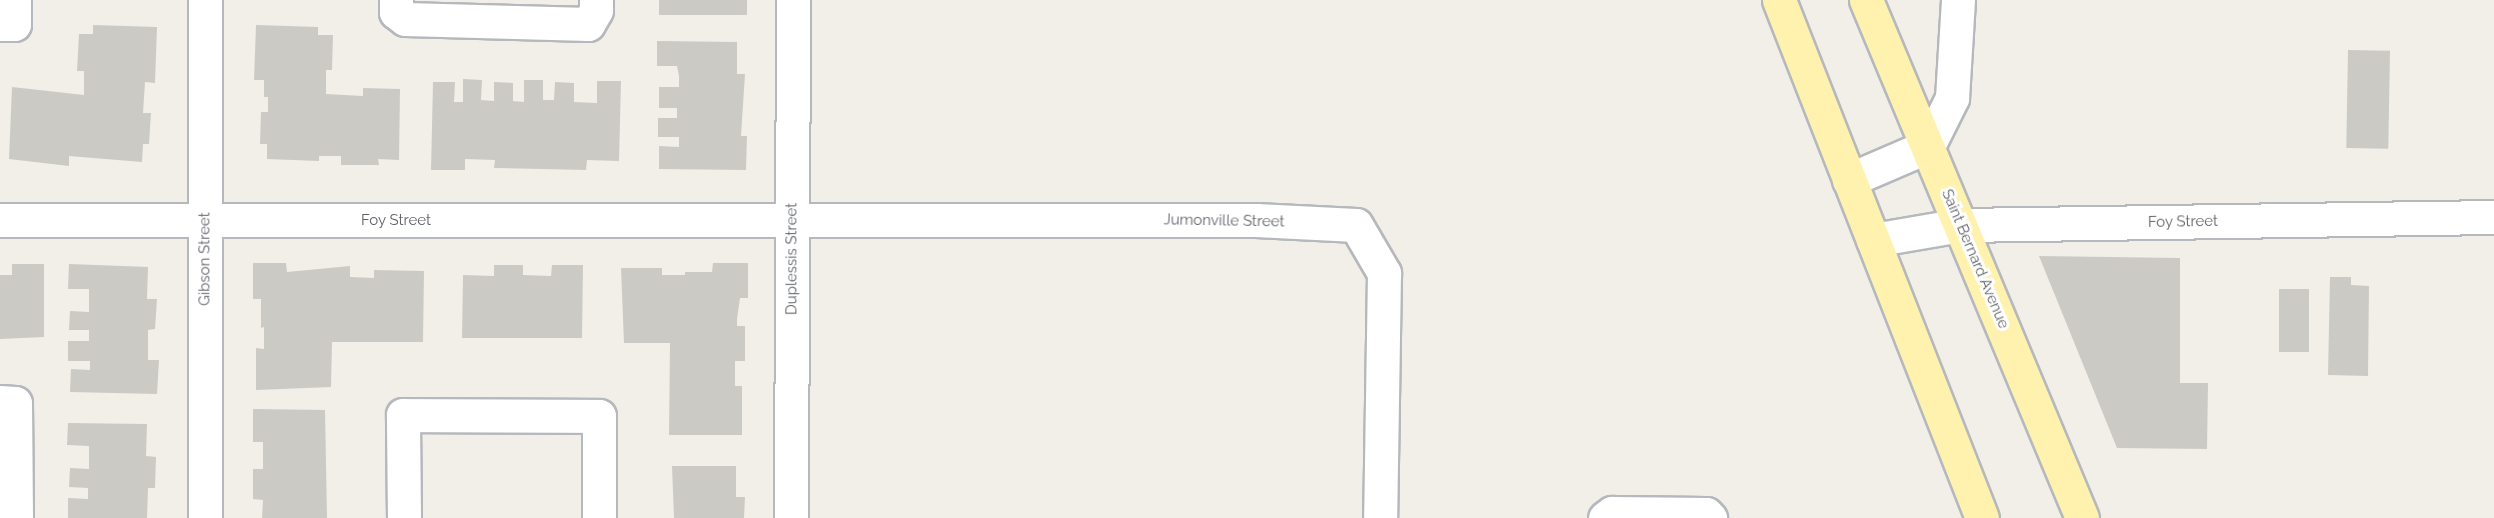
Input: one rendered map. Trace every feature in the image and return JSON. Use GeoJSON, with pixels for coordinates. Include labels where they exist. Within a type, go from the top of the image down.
{"type":"FeatureCollection","features":[{"type":"Feature","properties":{"kind":"main road"},"geometry":{"type":"LineString","coordinates":[[1779,0],[1982,518]]}},
{"type":"Feature","properties":{"kind":"main road","name":"Saint Bernard Avenue"},"geometry":{"type":"LineString","coordinates":[[1866,0],[2082,518]]}},
{"type":"Feature","properties":{"kind":"street"},"geometry":{"type":"LineString","coordinates":[[0,24],[14,24],[14,0]]}},
{"type":"Feature","properties":{"kind":"street","name":"Gibson Street"},"geometry":{"type":"LineString","coordinates":[[205,0],[205,518]]}},
{"type":"Feature","properties":{"kind":"street"},"geometry":{"type":"LineString","coordinates":[[396,0],[396,12],[405,19],[588,24],[596,10],[596,0]]}},
{"type":"Feature","properties":{"kind":"street","name":"Duplessis Street"},"geometry":{"type":"LineString","coordinates":[[791,518],[793,0]]}},
{"type":"Feature","properties":{"kind":"street"},"geometry":{"type":"LineString","coordinates":[[1849,180],[1928,146],[1952,98],[1958,0]]}},
{"type":"Feature","properties":{"kind":"street","name":"Foy Street"},"geometry":{"type":"LineString","coordinates":[[1873,240],[1961,225],[2494,217]]}},
{"type":"Feature","properties":{"kind":"street","name":"Foy Street"},"geometry":{"type":"LineString","coordinates":[[0,220],[792,223]]}},
{"type":"Feature","properties":{"kind":"street","name":"Jumonville Street"},"geometry":{"type":"LineString","coordinates":[[792,223],[1256,220],[1356,225],[1384,273],[1380,518]]}},
{"type":"Feature","properties":{"kind":"street"},"geometry":{"type":"LineString","coordinates":[[0,402],[15,403],[16,518]]}},
{"type":"Feature","properties":{"kind":"street"},"geometry":{"type":"LineString","coordinates":[[404,518],[403,415],[599,416],[599,518]]}},
{"type":"Feature","properties":{"kind":"street"},"geometry":{"type":"LineString","coordinates":[[1605,518],[1612,513],[1706,514],[1710,518]]}},
{"type":"Feature","properties":{"kind":"building"},"geometry":{"type":"Polygon","coordinates":[[[659,0],[747,0],[747,15],[659,15],[659,0]]]}},
{"type":"Feature","properties":{"kind":"building"},"geometry":{"type":"Polygon","coordinates":[[[93,25],[157,27],[155,83],[145,82],[143,113],[151,113],[149,144],[143,144],[142,162],[69,156],[69,166],[9,159],[12,87],[84,95],[84,71],[77,71],[79,34],[93,34],[93,25]]]}},
{"type":"Feature","properties":{"kind":"building"},"geometry":{"type":"Polygon","coordinates":[[[256,25],[318,27],[318,35],[333,35],[332,70],[326,70],[326,94],[363,96],[363,88],[400,89],[399,160],[378,159],[379,165],[341,165],[341,156],[319,156],[319,161],[267,159],[267,144],[260,144],[261,112],[268,112],[268,97],[264,97],[264,80],[254,80],[256,25]]]}},
{"type":"Feature","properties":{"kind":"building"},"geometry":{"type":"Polygon","coordinates":[[[657,41],[737,42],[737,74],[745,74],[741,136],[747,136],[746,170],[659,169],[659,146],[679,147],[679,137],[658,137],[658,118],[677,118],[677,108],[659,108],[659,87],[679,87],[679,76],[677,66],[657,66],[657,41]]]}},
{"type":"Feature","properties":{"kind":"building"},"geometry":{"type":"Polygon","coordinates":[[[2348,50],[2390,51],[2388,149],[2346,148],[2348,50]]]}},
{"type":"Feature","properties":{"kind":"building"},"geometry":{"type":"Polygon","coordinates":[[[463,79],[482,80],[481,100],[494,101],[494,82],[513,83],[513,101],[524,102],[524,80],[543,80],[543,100],[554,100],[555,82],[574,83],[574,102],[597,103],[597,81],[621,81],[619,161],[587,160],[586,170],[494,168],[495,160],[465,159],[465,170],[431,170],[433,82],[455,82],[454,102],[463,102],[463,79]]]}},
{"type":"Feature","properties":{"kind":"building"},"geometry":{"type":"Polygon","coordinates":[[[2039,256],[2180,258],[2180,383],[2208,383],[2207,449],[2117,448],[2039,256]]]}},
{"type":"Feature","properties":{"kind":"building"},"geometry":{"type":"Polygon","coordinates":[[[253,263],[286,263],[287,272],[350,266],[350,277],[374,278],[374,270],[424,271],[423,342],[332,342],[331,387],[256,390],[256,348],[264,349],[264,327],[261,328],[261,299],[253,299],[253,263]]]}},
{"type":"Feature","properties":{"kind":"building"},"geometry":{"type":"Polygon","coordinates":[[[713,263],[748,263],[748,298],[740,298],[737,319],[737,326],[745,326],[745,361],[735,361],[735,386],[742,386],[742,435],[669,435],[670,343],[624,343],[621,268],[662,268],[662,275],[685,275],[685,272],[712,272],[713,263]]]}},
{"type":"Feature","properties":{"kind":"building"},"geometry":{"type":"Polygon","coordinates":[[[12,264],[44,264],[44,337],[0,339],[0,275],[12,275],[12,264]]]}},
{"type":"Feature","properties":{"kind":"building"},"geometry":{"type":"Polygon","coordinates":[[[69,264],[148,267],[147,299],[157,299],[155,329],[148,330],[148,360],[159,360],[157,394],[70,392],[71,369],[90,370],[90,361],[68,361],[68,341],[89,341],[89,330],[69,330],[70,311],[89,312],[89,289],[68,289],[69,264]]]}},
{"type":"Feature","properties":{"kind":"building"},"geometry":{"type":"Polygon","coordinates":[[[494,265],[523,265],[523,275],[551,276],[552,265],[583,265],[582,338],[462,338],[463,275],[494,276],[494,265]]]}},
{"type":"Feature","properties":{"kind":"building"},"geometry":{"type":"Polygon","coordinates":[[[2330,277],[2351,277],[2351,285],[2369,286],[2368,376],[2328,375],[2330,277]]]}},
{"type":"Feature","properties":{"kind":"building"},"geometry":{"type":"Polygon","coordinates":[[[2279,289],[2309,289],[2309,352],[2279,352],[2279,289]]]}},
{"type":"Feature","properties":{"kind":"building"},"geometry":{"type":"Polygon","coordinates":[[[253,409],[325,410],[327,518],[262,518],[263,500],[253,499],[253,469],[263,469],[263,442],[253,442],[253,409]]]}},
{"type":"Feature","properties":{"kind":"building"},"geometry":{"type":"Polygon","coordinates":[[[68,423],[147,424],[146,456],[156,457],[155,488],[148,488],[147,518],[68,518],[68,498],[88,499],[88,488],[69,487],[70,468],[89,469],[89,446],[67,445],[68,423]]]}},
{"type":"Feature","properties":{"kind":"building"},"geometry":{"type":"Polygon","coordinates":[[[672,466],[736,466],[736,497],[745,497],[744,518],[674,518],[672,466]]]}}]}
